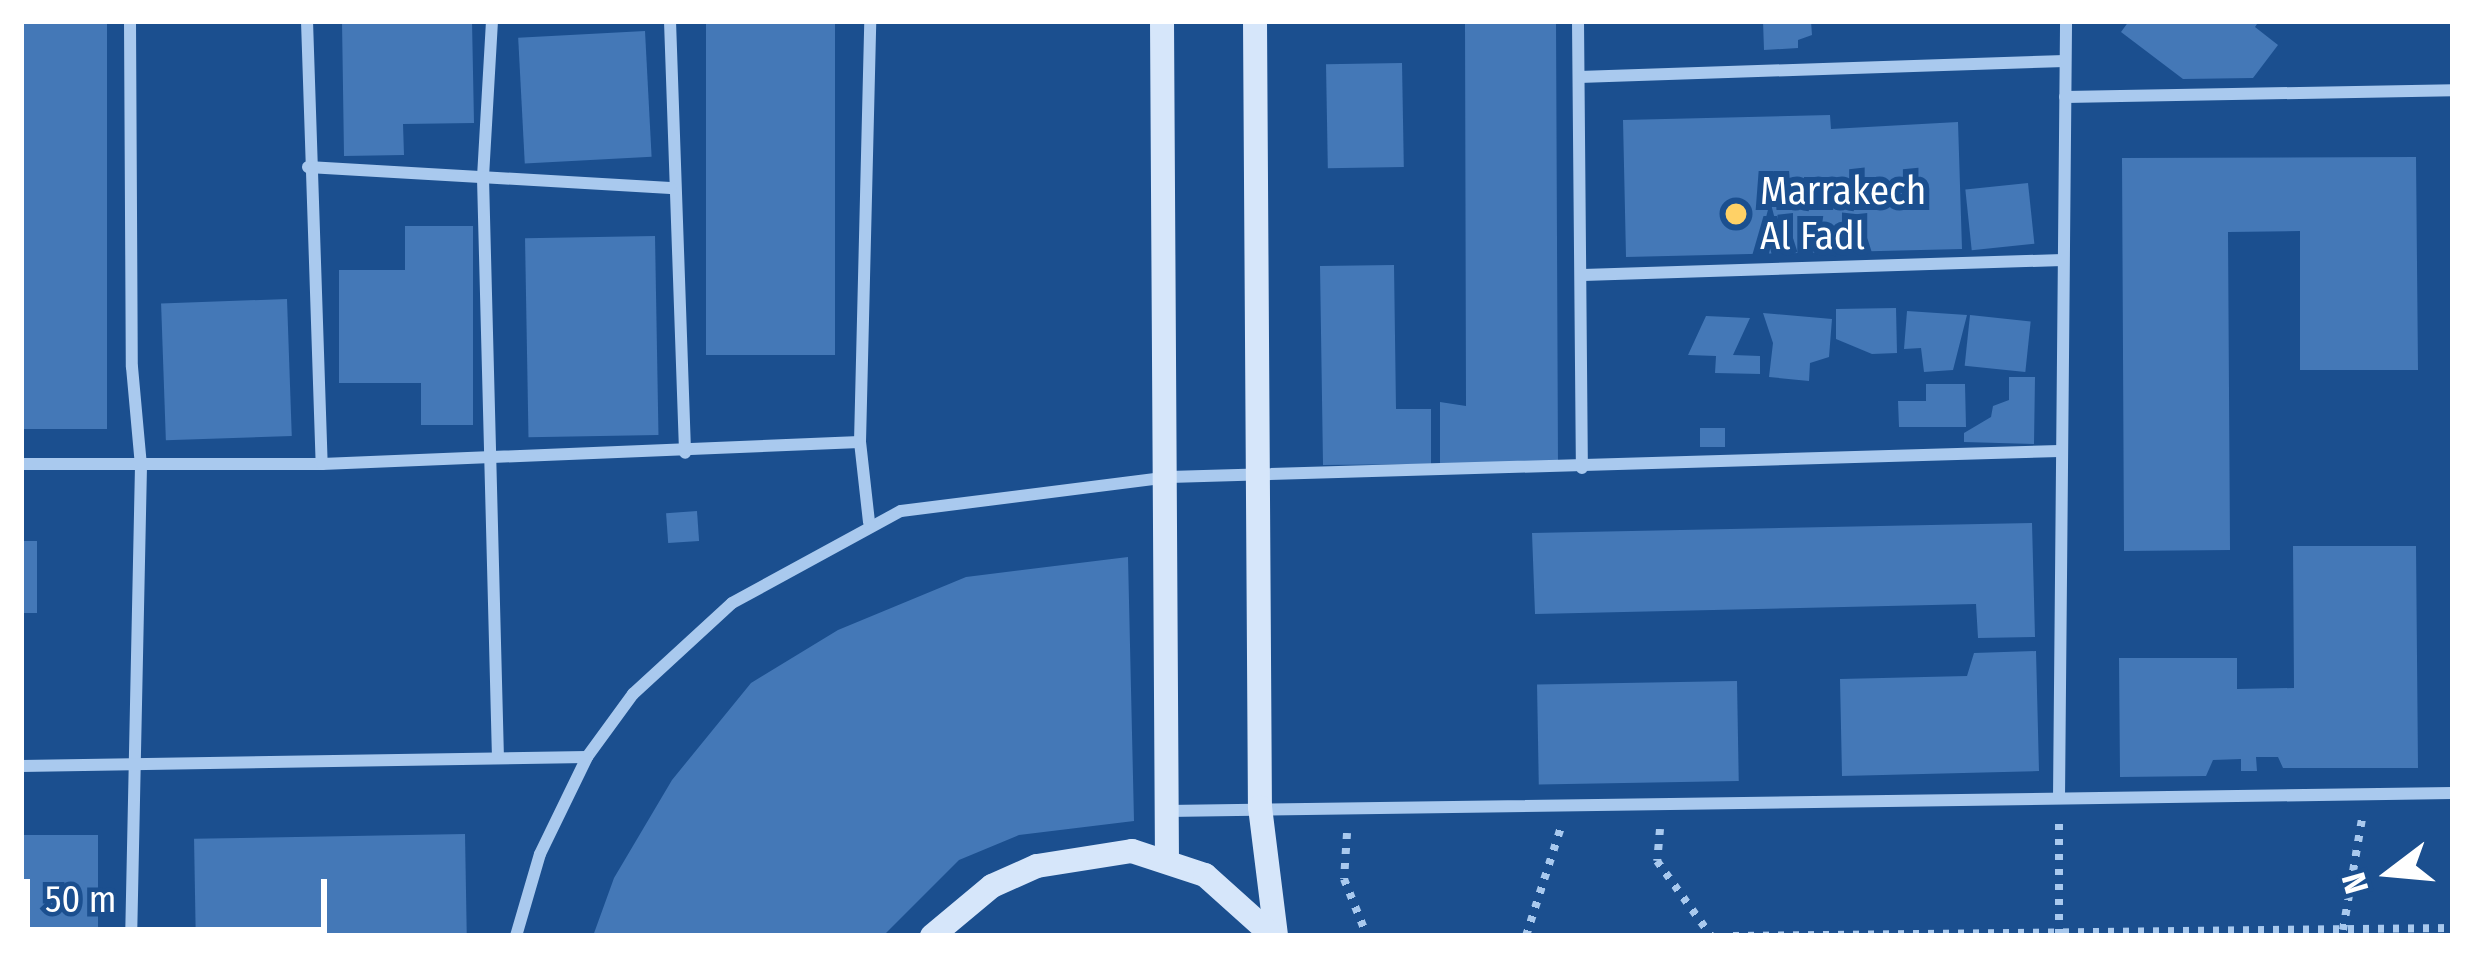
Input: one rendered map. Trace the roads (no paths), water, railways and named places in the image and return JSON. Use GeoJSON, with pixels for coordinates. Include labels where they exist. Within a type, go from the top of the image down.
{"type":"FeatureCollection","features":[{"type":"Feature","properties":{"kind":"street"},"geometry":{"type":"LineString","coordinates":[[130,21],[132,367],[141,466],[131,936]]}},
{"type":"Feature","properties":{"kind":"street"},"geometry":{"type":"LineString","coordinates":[[308,21],[308,167],[322,464]]}},
{"type":"Feature","properties":{"kind":"street"},"geometry":{"type":"LineString","coordinates":[[491,21],[483,178],[495,458],[498,758]]}},
{"type":"Feature","properties":{"kind":"street"},"geometry":{"type":"LineString","coordinates":[[670,21],[670,188],[685,453]]}},
{"type":"Feature","properties":{"kind":"street"},"geometry":{"type":"LineString","coordinates":[[869,522],[860,442],[870,21]]}},
{"type":"Feature","properties":{"kind":"street"},"geometry":{"type":"LineString","coordinates":[[1162,21],[1169,477],[1167,858]]}},
{"type":"Feature","properties":{"kind":"street"},"geometry":{"type":"LineString","coordinates":[[1255,21],[1260,807],[1274,936]]}},
{"type":"Feature","properties":{"kind":"street"},"geometry":{"type":"LineString","coordinates":[[1578,21],[1582,468]]}},
{"type":"Feature","properties":{"kind":"street"},"geometry":{"type":"LineString","coordinates":[[2059,798],[2066,21]]}},
{"type":"Feature","properties":{"kind":"street"},"geometry":{"type":"LineString","coordinates":[[1579,76],[2065,62]]}},
{"type":"Feature","properties":{"kind":"street"},"geometry":{"type":"LineString","coordinates":[[2065,97],[2453,89]]}},
{"type":"Feature","properties":{"kind":"street"},"geometry":{"type":"LineString","coordinates":[[308,167],[670,188]]}},
{"type":"Feature","properties":{"kind":"street"},"geometry":{"type":"LineString","coordinates":[[1582,274],[2063,260]]}},
{"type":"Feature","properties":{"kind":"street"},"geometry":{"type":"LineString","coordinates":[[21,464],[322,464],[685,453],[860,442]]}},
{"type":"Feature","properties":{"kind":"street"},"geometry":{"type":"LineString","coordinates":[[516,936],[541,854],[586,757],[696,629],[869,522],[932,504],[1169,477],[2060,451]]}},
{"type":"Feature","properties":{"kind":"street"},"geometry":{"type":"LineString","coordinates":[[21,766],[586,757]]}},
{"type":"Feature","properties":{"kind":"street"},"geometry":{"type":"LineString","coordinates":[[1167,811],[2453,794]]}},
{"type":"Feature","properties":{"kind":"street"},"geometry":{"type":"LineString","coordinates":[[932,936],[992,886],[1037,866],[1132,851],[1167,858],[1224,888],[1274,936]]}},
{"type":"Feature","properties":{"kind":"place","name":"Marrakech Al Fadl"},"geometry":{"type":"Point","coordinates":[1736,214]}}]}
